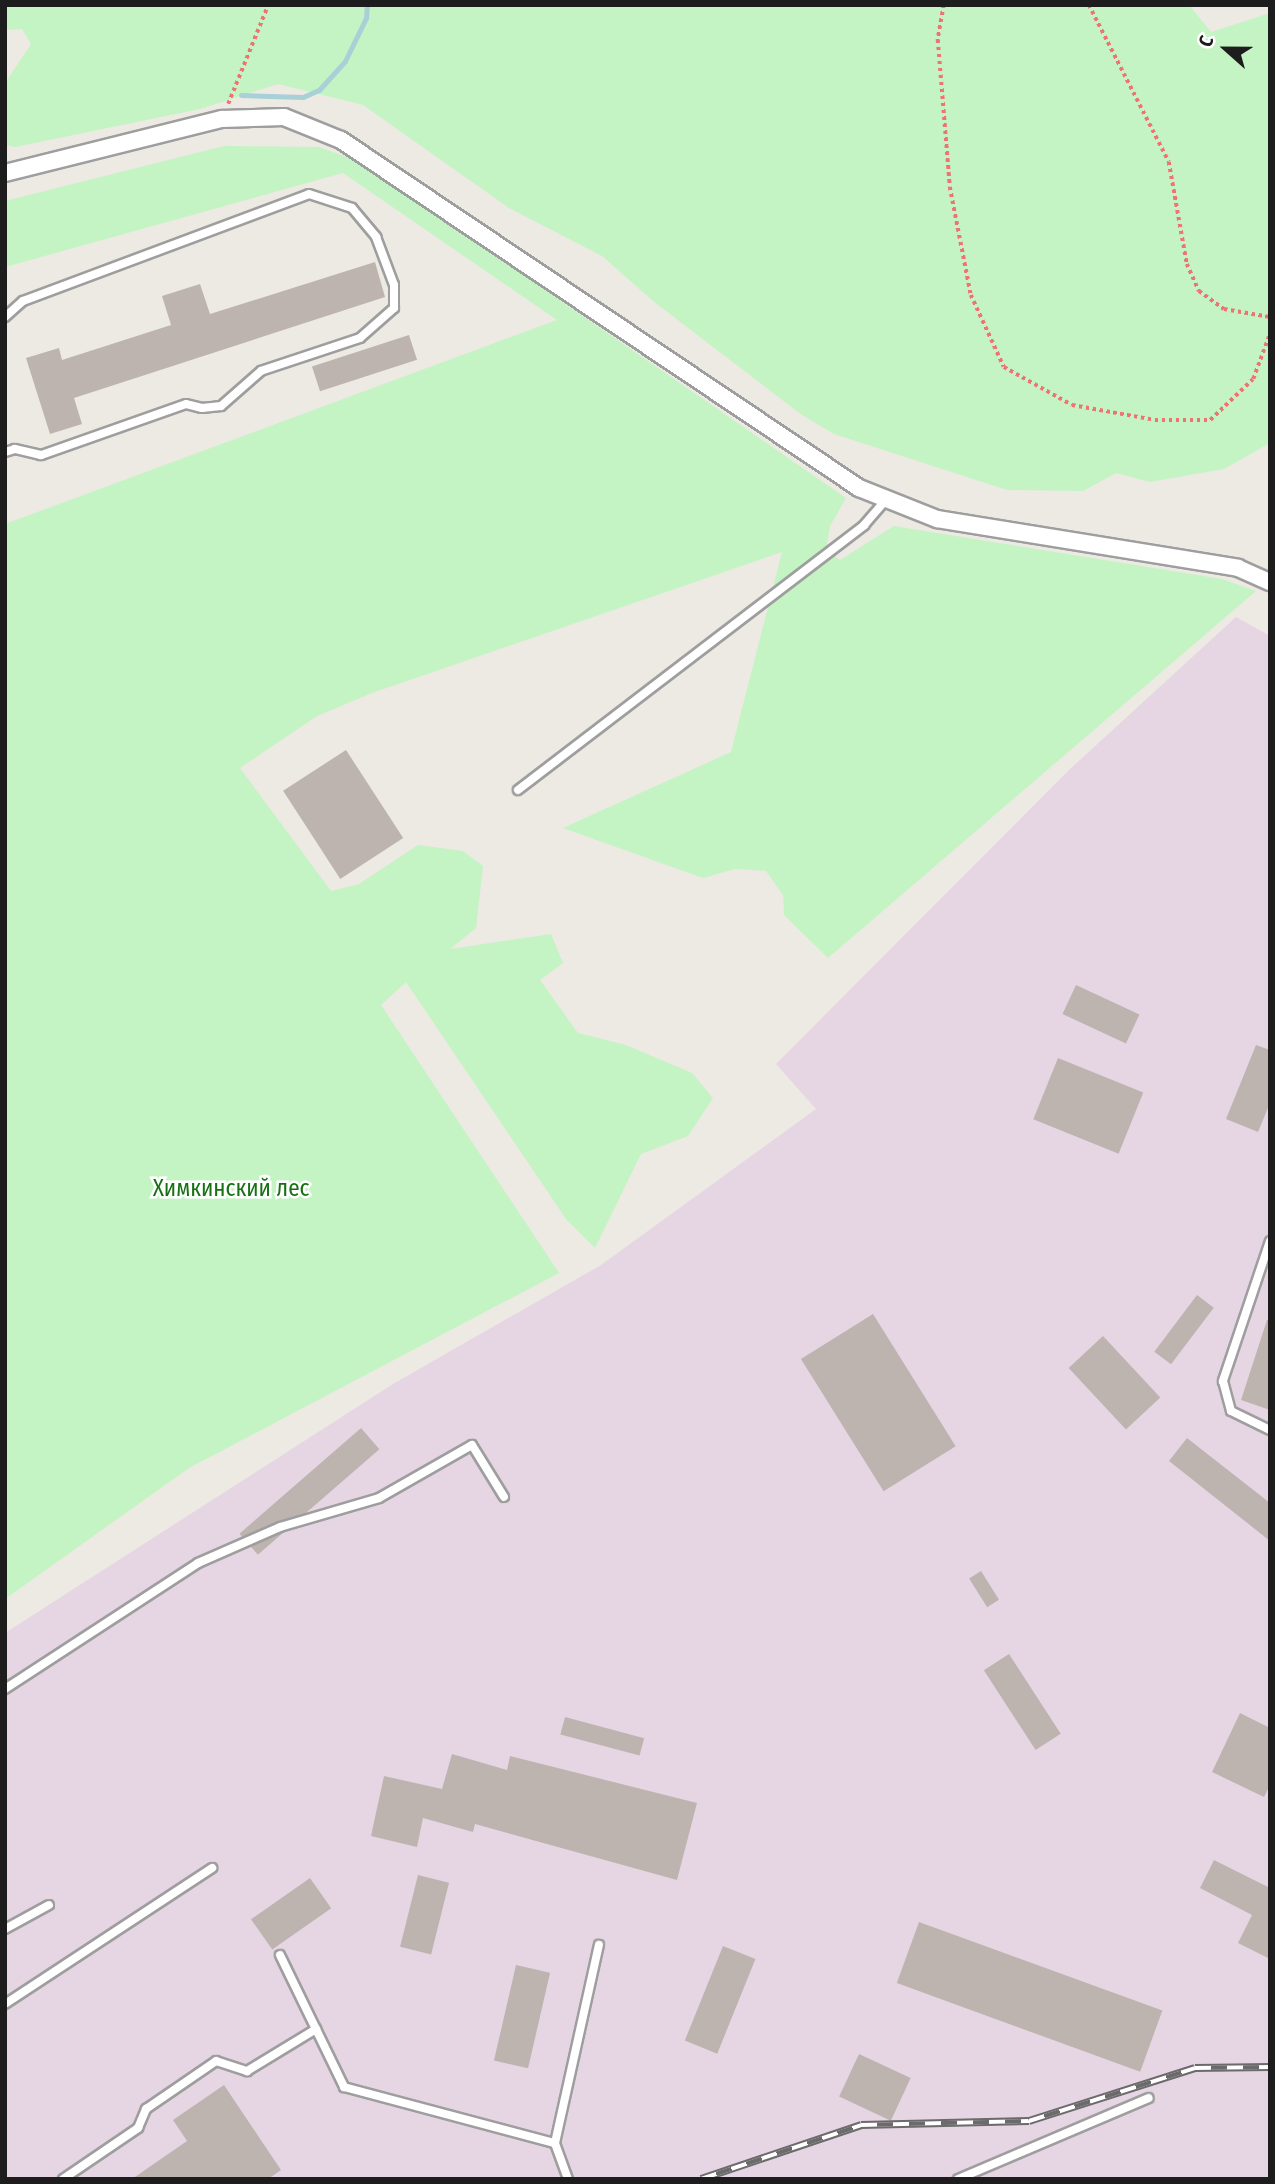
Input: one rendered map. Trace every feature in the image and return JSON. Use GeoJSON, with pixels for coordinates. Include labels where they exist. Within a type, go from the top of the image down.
{"type":"FeatureCollection","features":[{"type":"Feature","properties":{"kind":"street"},"geometry":{"type":"LineString","coordinates":[[5,173],[222,119],[284,117],[341,140],[788,445],[859,488],[937,519],[1238,568],[1270,582]]}},
{"type":"Feature","properties":{"kind":"lane"},"geometry":{"type":"LineString","coordinates":[[5,317],[23,301],[309,194],[352,208],[376,237],[394,285],[394,308],[360,338],[261,372],[220,406],[202,408],[186,404],[41,455],[15,449],[5,452]]}},
{"type":"Feature","properties":{"kind":"lane"},"geometry":{"type":"LineString","coordinates":[[518,790],[864,525],[887,499]]}},
{"type":"Feature","properties":{"kind":"lane"},"geometry":{"type":"LineString","coordinates":[[1270,1241],[1223,1381],[1231,1411],[1270,1430]]}},
{"type":"Feature","properties":{"kind":"lane"},"geometry":{"type":"LineString","coordinates":[[5,1689],[198,1563],[280,1527],[379,1497],[472,1445],[504,1497]]}},
{"type":"Feature","properties":{"kind":"lane"},"geometry":{"type":"LineString","coordinates":[[5,2004],[212,1868]]}},
{"type":"Feature","properties":{"kind":"lane"},"geometry":{"type":"LineString","coordinates":[[5,1929],[49,1905]]}},
{"type":"Feature","properties":{"kind":"lane"},"geometry":{"type":"LineString","coordinates":[[568,2179],[555,2143],[599,1945]]}},
{"type":"Feature","properties":{"kind":"lane"},"geometry":{"type":"LineString","coordinates":[[280,1955],[344,2087],[555,2143]]}},
{"type":"Feature","properties":{"kind":"lane"},"geometry":{"type":"LineString","coordinates":[[64,2179],[138,2127],[146,2109],[216,2061],[247,2071],[316,2029]]}},
{"type":"Feature","properties":{"kind":"lane"},"geometry":{"type":"LineString","coordinates":[[958,2179],[1149,2098]]}},
{"type":"Feature","properties":{"kind":"path"},"geometry":{"type":"LineString","coordinates":[[222,119],[268,5]]}},
{"type":"Feature","properties":{"kind":"path"},"geometry":{"type":"LineString","coordinates":[[944,5],[938,40],[950,187],[971,295],[1004,367],[1072,405],[1155,420],[1210,420],[1253,379],[1270,333]]}},
{"type":"Feature","properties":{"kind":"path"},"geometry":{"type":"LineString","coordinates":[[1089,5],[1169,162],[1187,264],[1199,291],[1224,309],[1270,317]]}},
{"type":"Feature","properties":{"kind":"shaded area"},"geometry":{"type":"Polygon","coordinates":[[[1236,617],[1270,636],[1270,2179],[5,2179],[5,1633],[393,1384],[601,1265],[816,1109],[776,1064],[1069,770],[1236,617]]]}},
{"type":"Feature","properties":{"kind":"green space"},"geometry":{"type":"Polygon","coordinates":[[[5,5],[1189,5],[1211,32],[1270,13],[1270,443],[1224,469],[1150,482],[1116,473],[1083,491],[1007,490],[834,434],[802,415],[653,301],[602,256],[509,208],[363,105],[278,84],[200,109],[15,147],[5,145],[5,83],[31,44],[22,29],[5,30],[5,5]]]}},
{"type":"Feature","properties":{"kind":"green space","name":"Химкинский лес"},"geometry":{"type":"Polygon","coordinates":[[[224,146],[319,147],[358,161],[846,498],[830,526],[826,549],[840,560],[894,526],[1222,579],[1256,591],[828,958],[784,915],[783,895],[766,871],[735,869],[703,878],[563,828],[731,752],[782,552],[372,693],[317,716],[240,768],[331,891],[359,884],[418,845],[463,851],[483,866],[476,928],[450,949],[551,934],[563,963],[540,980],[578,1033],[626,1045],[692,1073],[713,1098],[688,1136],[641,1154],[595,1248],[566,1219],[406,982],[381,1005],[559,1273],[189,1468],[5,1599],[5,524],[557,320],[343,173],[5,267],[5,201],[224,146]]]}},
{"type":"Feature","properties":{"kind":"building"},"geometry":{"type":"Polygon","coordinates":[[[375,262],[385,297],[74,398],[82,424],[50,434],[26,358],[59,348],[62,360],[171,325],[162,296],[200,284],[210,314],[375,262]]]}},
{"type":"Feature","properties":{"kind":"building"},"geometry":{"type":"Polygon","coordinates":[[[409,335],[417,360],[320,391],[312,367],[409,335]]]}},
{"type":"Feature","properties":{"kind":"building"},"geometry":{"type":"Polygon","coordinates":[[[346,750],[403,838],[340,879],[283,791],[346,750]]]}},
{"type":"Feature","properties":{"kind":"building"},"geometry":{"type":"Polygon","coordinates":[[[1076,985],[1139,1015],[1126,1044],[1062,1014],[1076,985]]]}},
{"type":"Feature","properties":{"kind":"building"},"geometry":{"type":"Polygon","coordinates":[[[1256,1045],[1270,1050],[1270,1103],[1258,1132],[1226,1119],[1256,1045]]]}},
{"type":"Feature","properties":{"kind":"building"},"geometry":{"type":"Polygon","coordinates":[[[1058,1058],[1143,1092],[1119,1154],[1033,1119],[1058,1058]]]}},
{"type":"Feature","properties":{"kind":"building"},"geometry":{"type":"Polygon","coordinates":[[[1197,1295],[1214,1308],[1171,1364],[1154,1352],[1197,1295]]]}},
{"type":"Feature","properties":{"kind":"building"},"geometry":{"type":"Polygon","coordinates":[[[873,1314],[956,1446],[884,1491],[801,1359],[873,1314]]]}},
{"type":"Feature","properties":{"kind":"building"},"geometry":{"type":"Polygon","coordinates":[[[1267,1320],[1270,1320],[1270,1410],[1241,1400],[1267,1320]]]}},
{"type":"Feature","properties":{"kind":"building"},"geometry":{"type":"Polygon","coordinates":[[[1103,1336],[1160,1397],[1126,1429],[1069,1368],[1103,1336]]]}},
{"type":"Feature","properties":{"kind":"building"},"geometry":{"type":"Polygon","coordinates":[[[361,1428],[379,1449],[258,1555],[239,1534],[361,1428]]]}},
{"type":"Feature","properties":{"kind":"building"},"geometry":{"type":"Polygon","coordinates":[[[1187,1438],[1270,1503],[1270,1541],[1169,1461],[1187,1438]]]}},
{"type":"Feature","properties":{"kind":"building"},"geometry":{"type":"Polygon","coordinates":[[[981,1571],[999,1600],[987,1607],[969,1578],[981,1571]]]}},
{"type":"Feature","properties":{"kind":"building"},"geometry":{"type":"Polygon","coordinates":[[[1009,1654],[1061,1734],[1036,1750],[984,1670],[1009,1654]]]}},
{"type":"Feature","properties":{"kind":"building"},"geometry":{"type":"Polygon","coordinates":[[[1240,1713],[1270,1728],[1270,1785],[1264,1797],[1212,1772],[1240,1713]]]}},
{"type":"Feature","properties":{"kind":"building"},"geometry":{"type":"Polygon","coordinates":[[[565,1717],[644,1738],[640,1756],[560,1734],[565,1717]]]}},
{"type":"Feature","properties":{"kind":"building"},"geometry":{"type":"Polygon","coordinates":[[[452,1754],[507,1770],[510,1756],[697,1803],[677,1880],[475,1824],[473,1832],[423,1818],[417,1847],[371,1836],[384,1776],[442,1789],[452,1754]]]}},
{"type":"Feature","properties":{"kind":"building"},"geometry":{"type":"Polygon","coordinates":[[[1214,1860],[1270,1888],[1270,1959],[1238,1943],[1252,1915],[1200,1888],[1214,1860]]]}},
{"type":"Feature","properties":{"kind":"building"},"geometry":{"type":"Polygon","coordinates":[[[418,1875],[449,1883],[431,1955],[400,1947],[418,1875]]]}},
{"type":"Feature","properties":{"kind":"building"},"geometry":{"type":"Polygon","coordinates":[[[310,1878],[331,1908],[272,1950],[251,1919],[310,1878]]]}},
{"type":"Feature","properties":{"kind":"building"},"geometry":{"type":"Polygon","coordinates":[[[919,1922],[1162,2011],[1140,2072],[897,1983],[919,1922]]]}},
{"type":"Feature","properties":{"kind":"building"},"geometry":{"type":"Polygon","coordinates":[[[723,1946],[755,1959],[717,2054],[685,2041],[723,1946]]]}},
{"type":"Feature","properties":{"kind":"building"},"geometry":{"type":"Polygon","coordinates":[[[516,1965],[550,1973],[528,2068],[494,2060],[516,1965]]]}},
{"type":"Feature","properties":{"kind":"building"},"geometry":{"type":"Polygon","coordinates":[[[859,2054],[911,2078],[891,2121],[839,2097],[859,2054]]]}},
{"type":"Feature","properties":{"kind":"building"},"geometry":{"type":"Polygon","coordinates":[[[224,2085],[281,2170],[268,2179],[132,2179],[187,2141],[173,2120],[224,2085]]]}},
{"type":"Feature","properties":{"kind":"waterway"},"geometry":{"type":"LineString","coordinates":[[241,95],[303,97],[319,90],[345,61],[366,18],[367,5]]}},
{"type":"Feature","properties":{"kind":"railway"},"geometry":{"type":"LineString","coordinates":[[701,2179],[861,2125],[1029,2121],[1195,2068],[1270,2067]]}}]}
